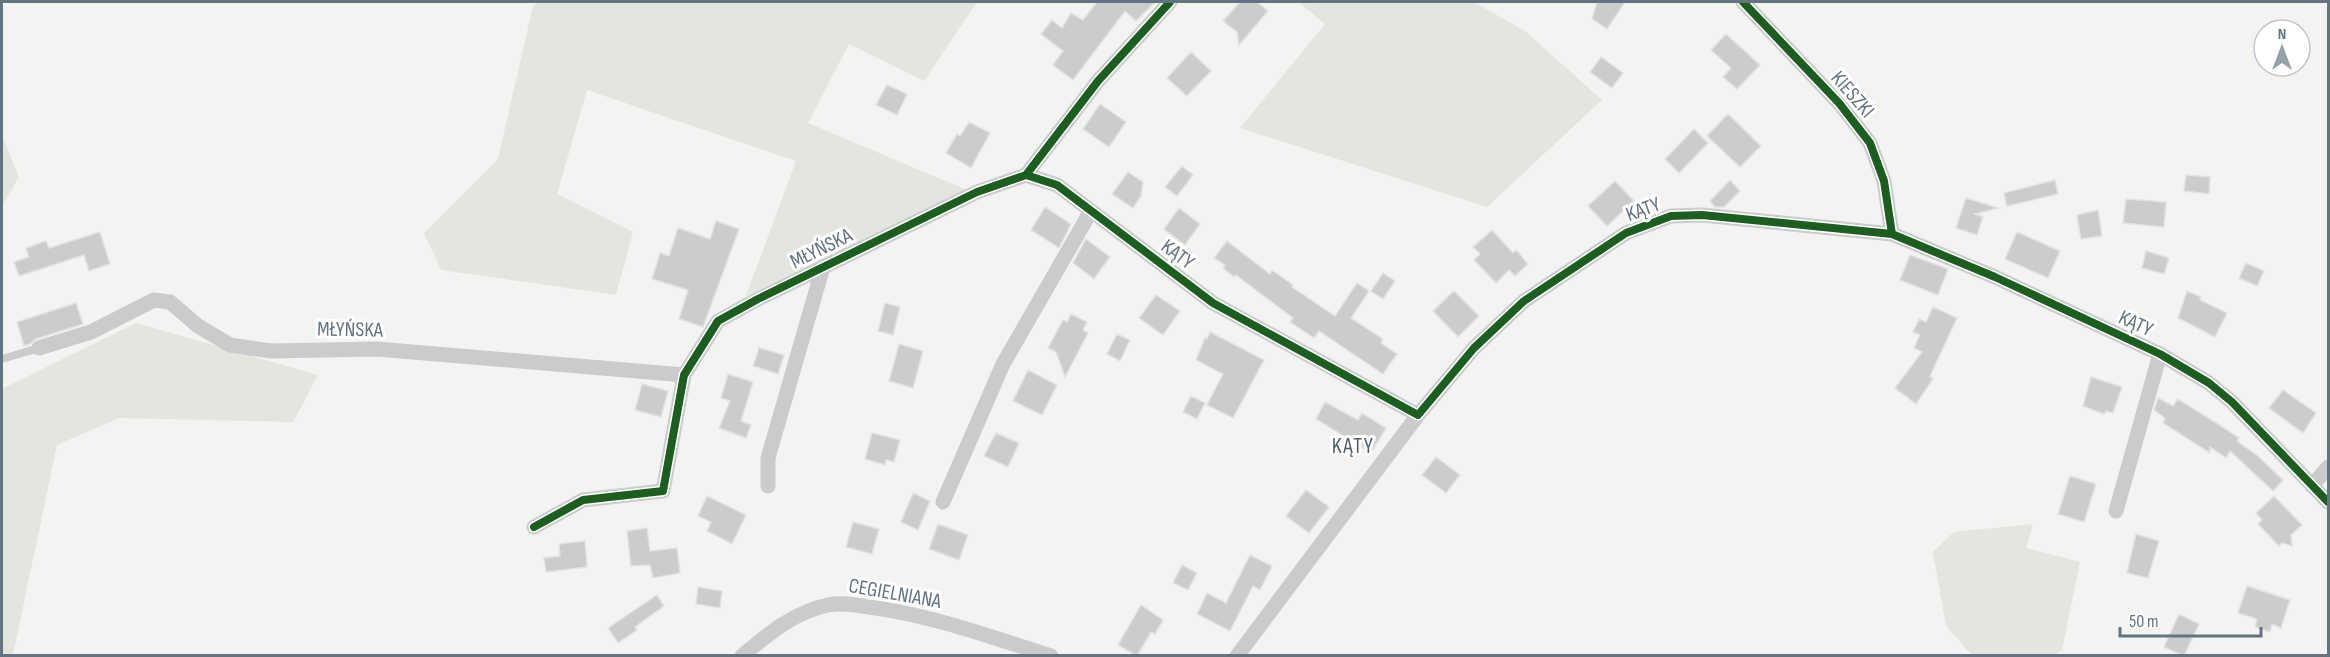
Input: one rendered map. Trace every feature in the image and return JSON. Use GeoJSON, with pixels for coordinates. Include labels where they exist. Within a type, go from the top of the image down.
{"type":"FeatureCollection","features":[{"type":"Feature","properties":{"kind":"street"},"geometry":{"type":"LineString","coordinates":[[1026,175],[1098,81],[1170,2]]}},
{"type":"Feature","properties":{"kind":"street","name":"KIESZKI"},"geometry":{"type":"LineString","coordinates":[[1743,2],[1839,103],[1870,143],[1884,181],[1892,234]]}},
{"type":"Feature","properties":{"kind":"street","name":"KĄTY"},"geometry":{"type":"LineString","coordinates":[[1026,175],[1057,185],[1213,303],[1418,415],[1474,348],[1524,300],[1626,233],[1671,216],[1701,215],[1892,234],[1995,277],[2160,354],[2209,383],[2232,402],[2328,502]]}},
{"type":"Feature","properties":{"kind":"street","name":"MŁYŃSKA"},"geometry":{"type":"LineString","coordinates":[[534,527],[583,500],[663,492],[684,375],[718,321],[977,192],[1026,175]]}},
{"type":"Feature","properties":{"kind":"street"},"geometry":{"type":"LineString","coordinates":[[944,502],[1003,364],[1091,211]]}},
{"type":"Feature","properties":{"kind":"street"},"geometry":{"type":"LineString","coordinates":[[768,486],[768,458],[823,267]]}},
{"type":"Feature","properties":{"kind":"street","name":"MŁYŃSKA"},"geometry":{"type":"LineString","coordinates":[[39,348],[92,332],[154,300],[170,302],[198,326],[230,345],[240,347],[271,351],[377,350],[684,375]]}},
{"type":"Feature","properties":{"kind":"street"},"geometry":{"type":"LineString","coordinates":[[2116,511],[2160,354]]}},
{"type":"Feature","properties":{"kind":"street"},"geometry":{"type":"LineString","coordinates":[[1237,656],[1418,415]]}},
{"type":"Feature","properties":{"kind":"street"},"geometry":{"type":"LineString","coordinates":[[2312,486],[2328,467]]}},
{"type":"Feature","properties":{"kind":"street","name":"CEGIELNIANA"},"geometry":{"type":"LineString","coordinates":[[742,656],[780,624],[809,610],[830,604],[889,609],[935,620],[1051,656]]}},
{"type":"Feature","properties":{"kind":"lane"},"geometry":{"type":"LineString","coordinates":[[2,359],[39,348]]}},
{"type":"Feature","properties":{"kind":"shaded area"},"geometry":{"type":"Polygon","coordinates":[[[538,2],[977,2],[924,81],[849,44],[808,123],[967,190],[746,296],[796,161],[587,90],[557,194],[633,232],[616,295],[441,270],[424,233],[498,159],[533,6],[538,2]]]}},
{"type":"Feature","properties":{"kind":"shaded area"},"geometry":{"type":"Polygon","coordinates":[[[1298,2],[1474,2],[1525,31],[1602,100],[1487,207],[1240,128],[1325,24],[1298,2]]]}},
{"type":"Feature","properties":{"kind":"shaded area"},"geometry":{"type":"Polygon","coordinates":[[[2,135],[19,177],[2,206],[2,135]]]}},
{"type":"Feature","properties":{"kind":"shaded area"},"geometry":{"type":"Polygon","coordinates":[[[136,323],[318,375],[293,422],[119,418],[57,445],[13,655],[2,656],[2,389],[136,323]]]}},
{"type":"Feature","properties":{"kind":"shaded area"},"geometry":{"type":"Polygon","coordinates":[[[2033,524],[2026,548],[2080,562],[2062,650],[2054,655],[1972,655],[1946,626],[1933,552],[1954,532],[2033,524]]]}},
{"type":"Feature","properties":{"kind":"building"},"geometry":{"type":"Polygon","coordinates":[[[1097,2],[1155,2],[1136,21],[1125,11],[1073,80],[1053,65],[1063,51],[1041,34],[1052,20],[1062,28],[1071,13],[1083,20],[1097,2]]]}},
{"type":"Feature","properties":{"kind":"building"},"geometry":{"type":"Polygon","coordinates":[[[1240,2],[1257,2],[1268,11],[1239,45],[1237,32],[1223,21],[1240,2]]]}},
{"type":"Feature","properties":{"kind":"building"},"geometry":{"type":"Polygon","coordinates":[[[1597,2],[1625,2],[1607,29],[1592,19],[1597,2]]]}},
{"type":"Feature","properties":{"kind":"building"},"geometry":{"type":"Polygon","coordinates":[[[1726,34],[1760,65],[1737,89],[1723,77],[1731,68],[1711,50],[1726,34]]]}},
{"type":"Feature","properties":{"kind":"building"},"geometry":{"type":"Polygon","coordinates":[[[1191,52],[1211,71],[1187,96],[1167,78],[1191,52]]]}},
{"type":"Feature","properties":{"kind":"building"},"geometry":{"type":"Polygon","coordinates":[[[1601,57],[1623,73],[1612,88],[1590,72],[1601,57]]]}},
{"type":"Feature","properties":{"kind":"building"},"geometry":{"type":"Polygon","coordinates":[[[887,85],[907,94],[897,115],[876,105],[887,85]]]}},
{"type":"Feature","properties":{"kind":"building"},"geometry":{"type":"Polygon","coordinates":[[[1100,104],[1126,122],[1109,147],[1083,129],[1100,104]]]}},
{"type":"Feature","properties":{"kind":"building"},"geometry":{"type":"Polygon","coordinates":[[[1728,114],[1761,146],[1740,167],[1707,136],[1728,114]]]}},
{"type":"Feature","properties":{"kind":"building"},"geometry":{"type":"Polygon","coordinates":[[[969,122],[990,133],[971,168],[946,153],[957,134],[960,136],[969,122]]]}},
{"type":"Feature","properties":{"kind":"building"},"geometry":{"type":"Polygon","coordinates":[[[1694,129],[1708,143],[1679,173],[1665,159],[1694,129]]]}},
{"type":"Feature","properties":{"kind":"building"},"geometry":{"type":"Polygon","coordinates":[[[1182,166],[1193,175],[1177,196],[1165,187],[1182,166]]]}},
{"type":"Feature","properties":{"kind":"building"},"geometry":{"type":"Polygon","coordinates":[[[1128,172],[1143,182],[1141,196],[1133,208],[1112,194],[1128,172]]]}},
{"type":"Feature","properties":{"kind":"building"},"geometry":{"type":"Polygon","coordinates":[[[2186,175],[2210,177],[2209,194],[2184,191],[2186,175]]]}},
{"type":"Feature","properties":{"kind":"building"},"geometry":{"type":"Polygon","coordinates":[[[1730,180],[1740,191],[1724,207],[1715,207],[1710,201],[1730,180]]]}},
{"type":"Feature","properties":{"kind":"building"},"geometry":{"type":"Polygon","coordinates":[[[2055,180],[2058,194],[2007,206],[2004,193],[2055,180]]]}},
{"type":"Feature","properties":{"kind":"building"},"geometry":{"type":"Polygon","coordinates":[[[1615,181],[1634,201],[1607,226],[1588,206],[1615,181]]]}},
{"type":"Feature","properties":{"kind":"building"},"geometry":{"type":"Polygon","coordinates":[[[1966,198],[1998,208],[1975,214],[1983,217],[1977,235],[1956,228],[1966,198]]]}},
{"type":"Feature","properties":{"kind":"building"},"geometry":{"type":"Polygon","coordinates":[[[2126,199],[2166,202],[2164,227],[2123,223],[2126,199]]]}},
{"type":"Feature","properties":{"kind":"building"},"geometry":{"type":"Polygon","coordinates":[[[1045,207],[1071,224],[1059,248],[1031,230],[1045,207]]]}},
{"type":"Feature","properties":{"kind":"building"},"geometry":{"type":"Polygon","coordinates":[[[1179,208],[1200,224],[1185,245],[1164,229],[1179,208]]]}},
{"type":"Feature","properties":{"kind":"building"},"geometry":{"type":"Polygon","coordinates":[[[2098,210],[2102,236],[2081,239],[2077,215],[2098,210]]]}},
{"type":"Feature","properties":{"kind":"building"},"geometry":{"type":"Polygon","coordinates":[[[716,221],[739,229],[703,327],[679,319],[688,290],[652,279],[660,253],[669,256],[678,228],[710,239],[716,221]]]}},
{"type":"Feature","properties":{"kind":"building"},"geometry":{"type":"Polygon","coordinates":[[[1492,230],[1513,253],[1516,250],[1528,264],[1515,276],[1509,270],[1496,283],[1474,260],[1480,254],[1473,247],[1492,230]]]}},
{"type":"Feature","properties":{"kind":"building"},"geometry":{"type":"Polygon","coordinates":[[[100,232],[110,264],[89,271],[84,255],[19,276],[14,262],[29,257],[26,248],[46,241],[49,248],[100,232]]]}},
{"type":"Feature","properties":{"kind":"building"},"geometry":{"type":"Polygon","coordinates":[[[2017,232],[2060,251],[2048,278],[2005,259],[2017,232]]]}},
{"type":"Feature","properties":{"kind":"building"},"geometry":{"type":"Polygon","coordinates":[[[1086,239],[1110,257],[1094,279],[1073,263],[1086,239]]]}},
{"type":"Feature","properties":{"kind":"building"},"geometry":{"type":"Polygon","coordinates":[[[1227,241],[1270,274],[1272,270],[1293,285],[1292,287],[1335,316],[1357,283],[1369,291],[1351,318],[1383,339],[1381,343],[1397,354],[1383,374],[1319,331],[1314,338],[1290,322],[1293,318],[1236,275],[1234,277],[1223,268],[1225,265],[1214,258],[1227,241]]]}},
{"type":"Feature","properties":{"kind":"building"},"geometry":{"type":"Polygon","coordinates":[[[2146,251],[2169,258],[2164,274],[2142,268],[2146,251]]]}},
{"type":"Feature","properties":{"kind":"building"},"geometry":{"type":"Polygon","coordinates":[[[1910,255],[1948,269],[1938,295],[1900,280],[1910,255]]]}},
{"type":"Feature","properties":{"kind":"building"},"geometry":{"type":"Polygon","coordinates":[[[2246,263],[2264,271],[2257,286],[2239,278],[2246,263]]]}},
{"type":"Feature","properties":{"kind":"building"},"geometry":{"type":"Polygon","coordinates":[[[1383,273],[1395,281],[1383,299],[1371,291],[1383,273]]]}},
{"type":"Feature","properties":{"kind":"building"},"geometry":{"type":"Polygon","coordinates":[[[1454,291],[1479,316],[1458,337],[1433,311],[1454,291]]]}},
{"type":"Feature","properties":{"kind":"building"},"geometry":{"type":"Polygon","coordinates":[[[2187,291],[2227,313],[2215,337],[2178,318],[2187,291]]]}},
{"type":"Feature","properties":{"kind":"building"},"geometry":{"type":"Polygon","coordinates":[[[1156,295],[1180,311],[1163,335],[1139,318],[1156,295]]]}},
{"type":"Feature","properties":{"kind":"building"},"geometry":{"type":"Polygon","coordinates":[[[76,303],[83,324],[36,339],[24,346],[17,322],[76,303]]]}},
{"type":"Feature","properties":{"kind":"building"},"geometry":{"type":"Polygon","coordinates":[[[885,303],[900,307],[893,335],[878,331],[885,303]]]}},
{"type":"Feature","properties":{"kind":"building"},"geometry":{"type":"Polygon","coordinates":[[[1933,307],[1957,318],[1930,376],[1933,379],[1916,404],[1895,388],[1922,352],[1914,348],[1920,335],[1913,332],[1919,319],[1926,322],[1933,307]]]}},
{"type":"Feature","properties":{"kind":"building"},"geometry":{"type":"Polygon","coordinates":[[[1071,314],[1087,322],[1083,330],[1088,333],[1065,377],[1056,352],[1048,348],[1063,320],[1067,322],[1071,314]]]}},
{"type":"Feature","properties":{"kind":"building"},"geometry":{"type":"Polygon","coordinates":[[[1210,332],[1264,360],[1233,418],[1207,405],[1223,374],[1196,360],[1210,332]]]}},
{"type":"Feature","properties":{"kind":"building"},"geometry":{"type":"Polygon","coordinates":[[[1117,334],[1130,340],[1120,361],[1107,354],[1117,334]]]}},
{"type":"Feature","properties":{"kind":"building"},"geometry":{"type":"Polygon","coordinates":[[[899,344],[923,351],[913,388],[889,381],[899,344]]]}},
{"type":"Feature","properties":{"kind":"building"},"geometry":{"type":"Polygon","coordinates":[[[759,348],[784,355],[778,374],[753,366],[759,348]]]}},
{"type":"Feature","properties":{"kind":"building"},"geometry":{"type":"Polygon","coordinates":[[[1028,370],[1057,385],[1042,415],[1013,401],[1028,370]]]}},
{"type":"Feature","properties":{"kind":"building"},"geometry":{"type":"Polygon","coordinates":[[[728,374],[753,382],[741,421],[751,425],[746,438],[719,428],[730,401],[721,398],[728,374]]]}},
{"type":"Feature","properties":{"kind":"building"},"geometry":{"type":"Polygon","coordinates":[[[2091,377],[2122,387],[2113,413],[2106,411],[2104,414],[2083,406],[2091,377]]]}},
{"type":"Feature","properties":{"kind":"building"},"geometry":{"type":"Polygon","coordinates":[[[642,384],[668,391],[661,417],[635,410],[642,384]]]}},
{"type":"Feature","properties":{"kind":"building"},"geometry":{"type":"Polygon","coordinates":[[[2283,390],[2316,413],[2303,433],[2269,408],[2283,390]]]}},
{"type":"Feature","properties":{"kind":"building"},"geometry":{"type":"Polygon","coordinates":[[[1191,396],[1205,403],[1197,419],[1183,412],[1191,396]]]}},
{"type":"Feature","properties":{"kind":"building"},"geometry":{"type":"Polygon","coordinates":[[[2158,398],[2173,406],[2178,399],[2224,428],[2239,438],[2237,441],[2258,456],[2283,480],[2273,491],[2230,451],[2226,458],[2210,447],[2210,453],[2163,423],[2165,418],[2154,410],[2158,398]]]}},
{"type":"Feature","properties":{"kind":"building"},"geometry":{"type":"Polygon","coordinates":[[[1325,402],[1358,420],[1362,413],[1386,428],[1371,453],[1316,419],[1325,402]]]}},
{"type":"Feature","properties":{"kind":"building"},"geometry":{"type":"Polygon","coordinates":[[[872,433],[900,440],[894,462],[886,460],[885,465],[865,459],[872,433]]]}},
{"type":"Feature","properties":{"kind":"building"},"geometry":{"type":"Polygon","coordinates":[[[996,433],[1019,443],[1008,467],[984,456],[996,433]]]}},
{"type":"Feature","properties":{"kind":"building"},"geometry":{"type":"Polygon","coordinates":[[[1436,457],[1460,475],[1446,493],[1422,475],[1436,457]]]}},
{"type":"Feature","properties":{"kind":"building"},"geometry":{"type":"Polygon","coordinates":[[[2070,476],[2096,484],[2084,522],[2058,514],[2070,476]]]}},
{"type":"Feature","properties":{"kind":"building"},"geometry":{"type":"Polygon","coordinates":[[[1306,490],[1329,507],[1309,533],[1286,516],[1306,490]]]}},
{"type":"Feature","properties":{"kind":"building"},"geometry":{"type":"Polygon","coordinates":[[[913,493],[930,501],[918,530],[901,522],[913,493]]]}},
{"type":"Feature","properties":{"kind":"building"},"geometry":{"type":"Polygon","coordinates":[[[707,496],[746,515],[732,544],[707,531],[711,522],[698,516],[707,496]]]}},
{"type":"Feature","properties":{"kind":"building"},"geometry":{"type":"Polygon","coordinates":[[[2274,496],[2302,525],[2291,535],[2292,546],[2282,543],[2279,546],[2258,524],[2262,520],[2256,513],[2274,496]]]}},
{"type":"Feature","properties":{"kind":"building"},"geometry":{"type":"Polygon","coordinates":[[[853,522],[879,529],[872,554],[846,547],[853,522]]]}},
{"type":"Feature","properties":{"kind":"building"},"geometry":{"type":"Polygon","coordinates":[[[938,524],[968,535],[959,560],[929,549],[938,524]]]}},
{"type":"Feature","properties":{"kind":"building"},"geometry":{"type":"Polygon","coordinates":[[[647,528],[650,551],[677,548],[680,573],[653,578],[650,565],[631,566],[627,531],[647,528]]]}},
{"type":"Feature","properties":{"kind":"building"},"geometry":{"type":"Polygon","coordinates":[[[2136,534],[2159,541],[2148,578],[2127,573],[2136,534]]]}},
{"type":"Feature","properties":{"kind":"building"},"geometry":{"type":"Polygon","coordinates":[[[585,541],[587,567],[546,572],[544,558],[560,556],[559,544],[585,541]]]}},
{"type":"Feature","properties":{"kind":"building"},"geometry":{"type":"Polygon","coordinates":[[[1250,555],[1272,566],[1260,590],[1253,586],[1230,631],[1197,614],[1207,593],[1226,603],[1250,555]]]}},
{"type":"Feature","properties":{"kind":"building"},"geometry":{"type":"Polygon","coordinates":[[[1182,565],[1197,573],[1188,590],[1173,583],[1182,565]]]}},
{"type":"Feature","properties":{"kind":"building"},"geometry":{"type":"Polygon","coordinates":[[[2247,586],[2290,600],[2281,628],[2272,624],[2270,632],[2255,627],[2257,619],[2238,613],[2247,586]]]}},
{"type":"Feature","properties":{"kind":"building"},"geometry":{"type":"Polygon","coordinates":[[[698,587],[722,591],[720,608],[696,604],[698,587]]]}},
{"type":"Feature","properties":{"kind":"building"},"geometry":{"type":"Polygon","coordinates":[[[657,595],[664,606],[635,627],[637,630],[618,643],[608,628],[657,595]]]}},
{"type":"Feature","properties":{"kind":"building"},"geometry":{"type":"Polygon","coordinates":[[[1141,605],[1163,620],[1155,634],[1151,632],[1137,656],[1118,645],[1141,605]]]}},
{"type":"Feature","properties":{"kind":"building"},"geometry":{"type":"Polygon","coordinates":[[[2179,614],[2199,624],[2184,656],[2164,647],[2179,614]]]}},
{"type":"Feature","properties":{"kind":"cycle path"},"geometry":{"type":"LineString","coordinates":[[534,527],[583,500],[663,491],[684,375],[718,321],[758,299],[977,192],[1026,175],[1098,81],[1170,2]]}},
{"type":"Feature","properties":{"kind":"cycle path"},"geometry":{"type":"LineString","coordinates":[[1743,2],[1839,103],[1870,143],[1884,181],[1892,234]]}},
{"type":"Feature","properties":{"kind":"cycle path"},"geometry":{"type":"LineString","coordinates":[[1026,175],[1057,185],[1213,303],[1418,415],[1474,348],[1524,301],[1626,233],[1671,216],[1702,215],[1892,234],[1995,277],[2160,354],[2209,383],[2232,402],[2328,502]]}},
{"type":"Feature","properties":{"kind":"district","name":"KĄTY"},"geometry":{"type":"Point","coordinates":[1353,445]}}]}
